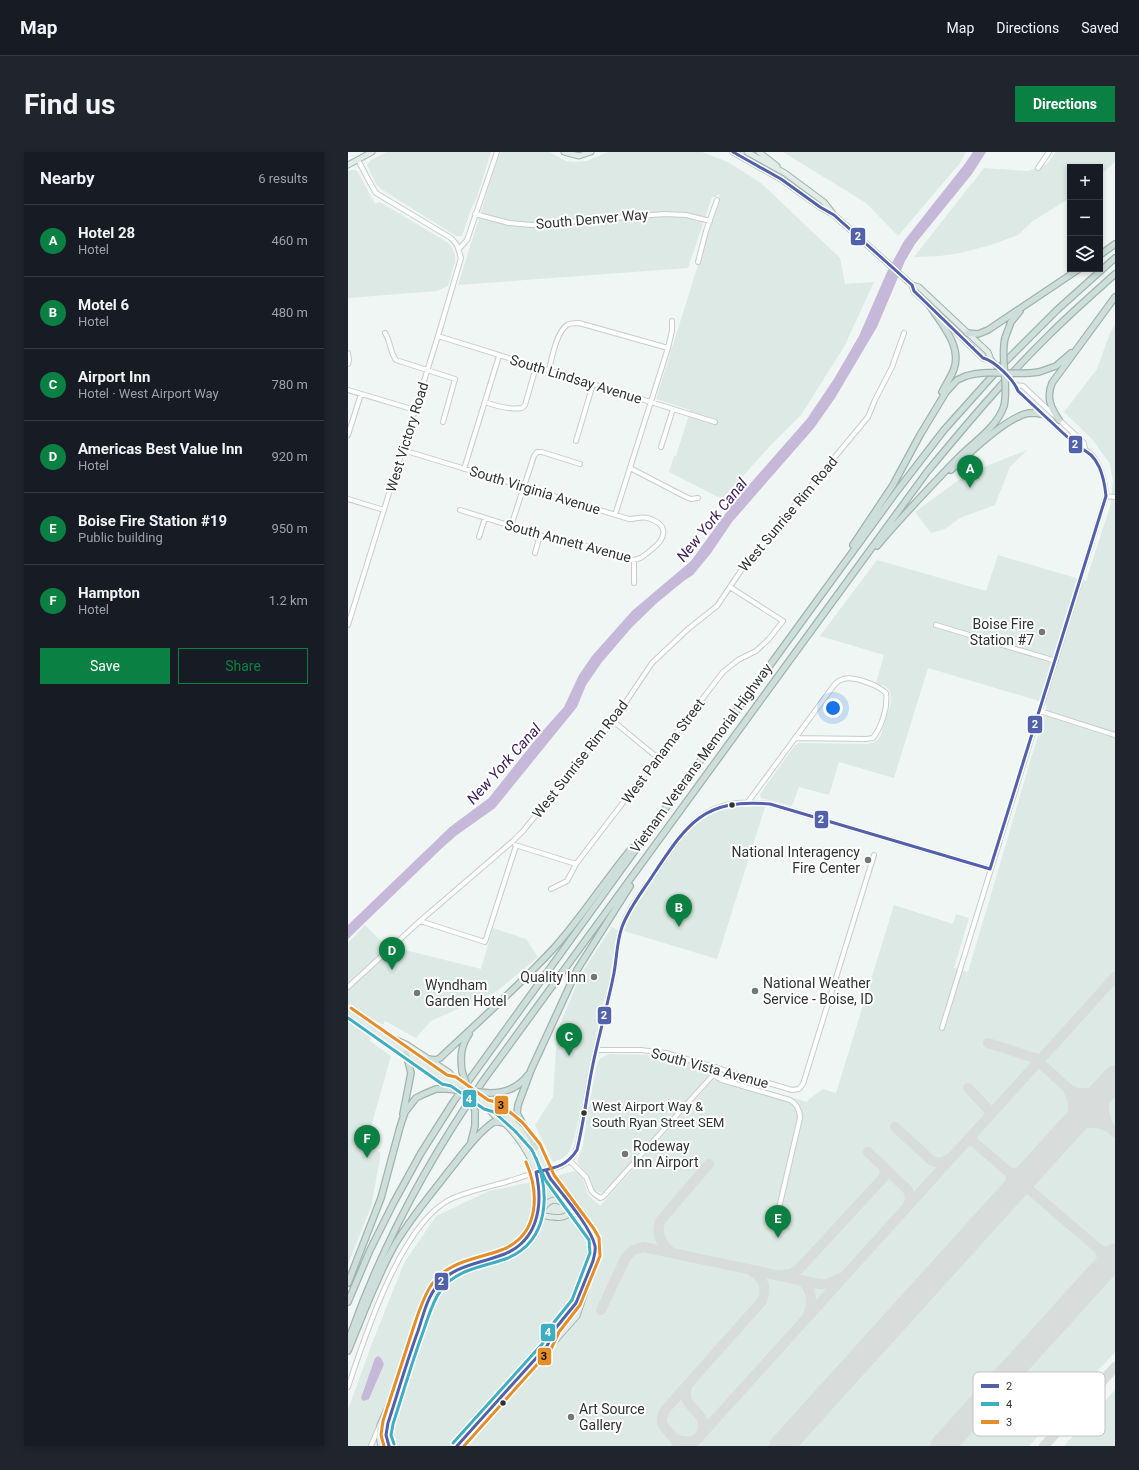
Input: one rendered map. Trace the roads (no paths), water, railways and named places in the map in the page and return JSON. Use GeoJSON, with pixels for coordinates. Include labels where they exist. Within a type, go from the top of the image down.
{"type":"FeatureCollection","features":[{"type":"Feature","properties":{"kind":"highway"},"geometry":{"type":"LineString","coordinates":[[1103,253],[1115,244]]}},
{"type":"Feature","properties":{"kind":"highway","name":"Vietnam Veterans Memorial Highway"},"geometry":{"type":"LineString","coordinates":[[348,1302],[370,1250],[394,1202],[434,1131],[486,1055],[794,631],[905,480],[959,413],[989,379],[1038,329],[1085,284],[1115,258]]}},
{"type":"Feature","properties":{"kind":"highway"},"geometry":{"type":"LineString","coordinates":[[967,333],[981,333],[1075,272]]}},
{"type":"Feature","properties":{"kind":"highway","name":"Vietnam Veterans Memorial Highway"},"geometry":{"type":"LineString","coordinates":[[348,1342],[372,1278],[399,1221],[428,1168],[483,1081],[927,472],[999,388],[1050,334],[1115,274]]}},
{"type":"Feature","properties":{"kind":"highway"},"geometry":{"type":"LineString","coordinates":[[1059,420],[1049,402],[1048,395],[1052,384],[1115,297]]}},
{"type":"Feature","properties":{"kind":"highway"},"geometry":{"type":"LineString","coordinates":[[831,604],[891,529],[956,460],[996,422],[1004,406],[1006,398],[1004,373],[1005,338],[1015,317],[1032,301]]}},
{"type":"Feature","properties":{"kind":"highway"},"geometry":{"type":"LineString","coordinates":[[794,631],[893,485],[954,369],[956,360],[952,340],[930,306]]}},
{"type":"Feature","properties":{"kind":"highway"},"geometry":{"type":"LineString","coordinates":[[920,435],[950,386],[957,380],[966,376],[980,373],[1030,374],[1049,369],[1063,361],[1086,337]]}},
{"type":"Feature","properties":{"kind":"highway"},"geometry":{"type":"LineString","coordinates":[[931,487],[1002,427],[1026,414],[1041,414]]}},
{"type":"Feature","properties":{"kind":"highway"},"geometry":{"type":"LineString","coordinates":[[428,1059],[440,1058],[473,1029],[553,948],[613,870],[660,816]]}},
{"type":"Feature","properties":{"kind":"highway"},"geometry":{"type":"LineString","coordinates":[[536,1147],[517,1113],[518,1106],[532,1070],[584,957],[610,919],[650,852]]}},
{"type":"Feature","properties":{"kind":"highway"},"geometry":{"type":"LineString","coordinates":[[468,1147],[474,1134],[475,1111],[468,1092],[460,1059],[463,1046],[473,1029]]}},
{"type":"Feature","properties":{"kind":"highway"},"geometry":{"type":"LineString","coordinates":[[348,1282],[381,1198],[400,1127],[411,1079],[410,1067],[406,1053]]}},
{"type":"Feature","properties":{"kind":"highway"},"geometry":{"type":"LineString","coordinates":[[400,1127],[405,1112],[416,1098],[431,1090],[446,1089],[468,1092],[501,1092],[514,1088],[524,1080],[532,1070]]}},
{"type":"Feature","properties":{"kind":"highway"},"geometry":{"type":"LineString","coordinates":[[348,1351],[372,1292],[393,1248],[414,1215],[468,1147],[487,1126],[495,1121],[504,1123]]}},
{"type":"Feature","properties":{"kind":"main road"},"geometry":{"type":"LineString","coordinates":[[348,165],[372,152]]}},
{"type":"Feature","properties":{"kind":"main road"},"geometry":{"type":"LineString","coordinates":[[564,152],[579,156],[591,152]]}},
{"type":"Feature","properties":{"kind":"main road"},"geometry":{"type":"LineString","coordinates":[[733,152],[781,179],[820,207],[834,215]]}},
{"type":"Feature","properties":{"kind":"main road"},"geometry":{"type":"LineString","coordinates":[[747,152],[785,173]]}},
{"type":"Feature","properties":{"kind":"main road"},"geometry":{"type":"LineString","coordinates":[[758,152],[824,202],[834,215],[874,252],[912,285],[919,287],[988,352],[991,360],[1004,373]]}},
{"type":"Feature","properties":{"kind":"main road"},"geometry":{"type":"LineString","coordinates":[[912,285],[914,291],[983,358],[991,360]]}},
{"type":"Feature","properties":{"kind":"main road"},"geometry":{"type":"LineString","coordinates":[[348,1012],[445,1080],[453,1081],[486,1105],[496,1107],[501,1110],[519,1127],[536,1147],[550,1178],[594,1239],[595,1254],[577,1316],[461,1446]]}},
{"type":"Feature","properties":{"kind":"main road"},"geometry":{"type":"LineString","coordinates":[[378,1032],[406,1044],[450,1072],[453,1081]]}},
{"type":"Feature","properties":{"kind":"main road"},"geometry":{"type":"LineString","coordinates":[[389,1446],[386,1442],[386,1433],[405,1368],[431,1295],[444,1277],[456,1269],[510,1252],[527,1237],[536,1223],[540,1202],[540,1187],[536,1172],[516,1136],[504,1123],[490,1113],[486,1105]]}},
{"type":"Feature","properties":{"kind":"main road"},"geometry":{"type":"LineString","coordinates":[[538,1215],[547,1203],[552,1200],[562,1201],[574,1210]]}},
{"type":"Feature","properties":{"kind":"main road"},"geometry":{"type":"LineString","coordinates":[[538,1215],[562,1218],[574,1210]]}},
{"type":"Feature","properties":{"kind":"main road"},"geometry":{"type":"LineString","coordinates":[[457,1446],[547,1346],[555,1329],[572,1310],[576,1303],[593,1261]]}},
{"type":"Feature","properties":{"kind":"main road"},"geometry":{"type":"LineString","coordinates":[[381,1446],[379,1437],[380,1425],[405,1368]]}},
{"type":"Feature","properties":{"kind":"street"},"geometry":{"type":"LineString","coordinates":[[358,160],[376,192],[451,238],[459,248],[467,240],[497,152]]}},
{"type":"Feature","properties":{"kind":"street"},"geometry":{"type":"LineString","coordinates":[[1038,168],[1049,152]]}},
{"type":"Feature","properties":{"kind":"street"},"geometry":{"type":"LineString","coordinates":[[698,262],[717,200]]}},
{"type":"Feature","properties":{"kind":"street","name":"South Denver Way"},"geometry":{"type":"LineString","coordinates":[[475,214],[509,223],[532,225],[664,214],[686,215],[710,221]]}},
{"type":"Feature","properties":{"kind":"street","name":"West Victory Road"},"geometry":{"type":"LineString","coordinates":[[348,625],[459,267],[461,258],[459,248]]}},
{"type":"Feature","properties":{"kind":"street"},"geometry":{"type":"LineString","coordinates":[[615,515],[668,348],[672,331],[672,321]]}},
{"type":"Feature","properties":{"kind":"street"},"geometry":{"type":"LineString","coordinates":[[549,370],[559,334],[568,325],[579,323],[668,348]]}},
{"type":"Feature","properties":{"kind":"street"},"geometry":{"type":"LineString","coordinates":[[385,333],[390,342],[393,357],[396,360],[455,379],[443,422]]}},
{"type":"Feature","properties":{"kind":"street","name":"West Sunrise Rim Road"},"geometry":{"type":"LineString","coordinates":[[348,987],[420,921],[513,841],[613,721],[652,663],[688,629],[717,606],[742,569],[868,418],[875,400],[892,367],[904,333]]}},
{"type":"Feature","properties":{"kind":"street","name":"South Lindsay Avenue"},"geometry":{"type":"LineString","coordinates":[[438,336],[715,422]]}},
{"type":"Feature","properties":{"kind":"street"},"geometry":{"type":"LineString","coordinates":[[348,353],[348,364]]}},
{"type":"Feature","properties":{"kind":"street"},"geometry":{"type":"LineString","coordinates":[[464,469],[499,356]]}},
{"type":"Feature","properties":{"kind":"street"},"geometry":{"type":"LineString","coordinates":[[485,402],[500,407],[517,409],[522,408],[525,404],[536,366]]}},
{"type":"Feature","properties":{"kind":"street"},"geometry":{"type":"LineString","coordinates":[[942,1028],[1106,496],[1105,485],[1098,465],[1092,456],[1085,449],[1079,448],[1041,414],[1018,392],[1016,385],[1004,373]]}},
{"type":"Feature","properties":{"kind":"street"},"geometry":{"type":"LineString","coordinates":[[576,441],[593,384]]}},
{"type":"Feature","properties":{"kind":"street"},"geometry":{"type":"LineString","coordinates":[[1016,385],[1023,386],[1084,443],[1085,449]]}},
{"type":"Feature","properties":{"kind":"street"},"geometry":{"type":"LineString","coordinates":[[348,390],[415,410]]}},
{"type":"Feature","properties":{"kind":"street"},"geometry":{"type":"LineString","coordinates":[[348,435],[361,394]]}},
{"type":"Feature","properties":{"kind":"street"},"geometry":{"type":"LineString","coordinates":[[661,447],[672,409]]}},
{"type":"Feature","properties":{"kind":"street","name":"South Virginia Avenue"},"geometry":{"type":"LineString","coordinates":[[403,450],[629,519],[648,518],[660,525],[663,531]]}},
{"type":"Feature","properties":{"kind":"street"},"geometry":{"type":"LineString","coordinates":[[511,526],[534,456],[537,452],[542,452],[580,464]]}},
{"type":"Feature","properties":{"kind":"street"},"geometry":{"type":"LineString","coordinates":[[630,468],[686,497],[691,499],[698,498]]}},
{"type":"Feature","properties":{"kind":"street"},"geometry":{"type":"LineString","coordinates":[[1106,496],[1115,497]]}},
{"type":"Feature","properties":{"kind":"street"},"geometry":{"type":"LineString","coordinates":[[348,499],[384,510]]}},
{"type":"Feature","properties":{"kind":"street","name":"South Annett Avenue"},"geometry":{"type":"LineString","coordinates":[[460,510],[540,535],[566,540],[634,560],[641,558],[659,544],[663,538],[663,531]]}},
{"type":"Feature","properties":{"kind":"street"},"geometry":{"type":"LineString","coordinates":[[479,537],[485,518]]}},
{"type":"Feature","properties":{"kind":"street"},"geometry":{"type":"LineString","coordinates":[[535,553],[540,535]]}},
{"type":"Feature","properties":{"kind":"street"},"geometry":{"type":"LineString","coordinates":[[634,560],[634,583]]}},
{"type":"Feature","properties":{"kind":"street","name":"West Panama Street"},"geometry":{"type":"LineString","coordinates":[[551,889],[567,881],[576,864],[723,672],[738,660],[756,651],[769,639],[782,621],[730,587]]}},
{"type":"Feature","properties":{"kind":"street"},"geometry":{"type":"LineString","coordinates":[[936,625],[1056,661]]}},
{"type":"Feature","properties":{"kind":"street"},"geometry":{"type":"LineString","coordinates":[[748,802],[795,738],[835,684],[842,679],[851,678],[879,687],[886,692],[887,702],[878,731],[873,738],[795,738]]}},
{"type":"Feature","properties":{"kind":"street"},"geometry":{"type":"LineString","coordinates":[[1040,711],[1115,735]]}},
{"type":"Feature","properties":{"kind":"street"},"geometry":{"type":"LineString","coordinates":[[613,721],[658,758]]}},
{"type":"Feature","properties":{"kind":"street"},"geometry":{"type":"LineString","coordinates":[[348,1387],[361,1348],[385,1286],[419,1226],[439,1206],[453,1198],[536,1172],[561,1166],[570,1161],[574,1156],[578,1144],[596,1050],[614,973],[620,933],[634,904],[678,839],[691,823],[711,811],[729,804],[748,802],[770,804],[990,869]]}},
{"type":"Feature","properties":{"kind":"street"},"geometry":{"type":"LineString","coordinates":[[513,841],[516,846],[576,864]]}},
{"type":"Feature","properties":{"kind":"street"},"geometry":{"type":"LineString","coordinates":[[420,921],[485,942],[516,846]]}},
{"type":"Feature","properties":{"kind":"street","name":"South Vista Avenue"},"geometry":{"type":"LineString","coordinates":[[596,1050],[648,1051],[679,1056],[792,1090],[799,1089],[803,1084],[874,855]]}},
{"type":"Feature","properties":{"kind":"street"},"geometry":{"type":"LineString","coordinates":[[570,1161],[581,1170],[586,1177],[592,1192],[600,1198],[606,1194],[713,1075],[716,1068]]}},
{"type":"Feature","properties":{"kind":"street"},"geometry":{"type":"LineString","coordinates":[[713,1075],[722,1080],[790,1100],[797,1106],[800,1112],[800,1118],[779,1208]]}},
{"type":"Feature","properties":{"kind":"street"},"geometry":{"type":"LineString","coordinates":[[371,1446],[380,1425]]}},
{"type":"Feature","properties":{"kind":"place","name":"Hotel 28"},"geometry":{"type":"Point","coordinates":[970,488]}},
{"type":"Feature","properties":{"kind":"place","name":"Boise Fire Station #7"},"geometry":{"type":"Point","coordinates":[1042,632]}},
{"type":"Feature","properties":{"kind":"place","name":"National Interagency Fire Center"},"geometry":{"type":"Point","coordinates":[868,860]}},
{"type":"Feature","properties":{"kind":"place","name":"Motel 6"},"geometry":{"type":"Point","coordinates":[679,927]}},
{"type":"Feature","properties":{"kind":"place","name":"Americas Best Value Inn"},"geometry":{"type":"Point","coordinates":[392,970]}},
{"type":"Feature","properties":{"kind":"place","name":"Quality Inn"},"geometry":{"type":"Point","coordinates":[594,977]}},
{"type":"Feature","properties":{"kind":"place","name":"National Weather Service - Boise, ID"},"geometry":{"type":"Point","coordinates":[755,991]}},
{"type":"Feature","properties":{"kind":"place","name":"Wyndham Garden Hotel"},"geometry":{"type":"Point","coordinates":[417,993]}},
{"type":"Feature","properties":{"kind":"place","name":"Airport Inn"},"geometry":{"type":"Point","coordinates":[569,1056]}},
{"type":"Feature","properties":{"kind":"place","name":"West Airport Way & South Ryan Street SEM"},"geometry":{"type":"Point","coordinates":[584,1113]}},
{"type":"Feature","properties":{"kind":"place","name":"Rodeway Inn Airport"},"geometry":{"type":"Point","coordinates":[625,1154]}},
{"type":"Feature","properties":{"kind":"place","name":"Hampton"},"geometry":{"type":"Point","coordinates":[367,1158]}},
{"type":"Feature","properties":{"kind":"place","name":"Boise Fire Station #19"},"geometry":{"type":"Point","coordinates":[778,1238]}},
{"type":"Feature","properties":{"kind":"place","name":"Art Source Gallery"},"geometry":{"type":"Point","coordinates":[571,1417]}},
{"type":"Feature","properties":{"kind":"water label","name":"New York Canal"},"geometry":{"type":"Point","coordinates":[712,520]}},
{"type":"Feature","properties":{"kind":"water label","name":"New York Canal"},"geometry":{"type":"Point","coordinates":[504,764]}}]}
